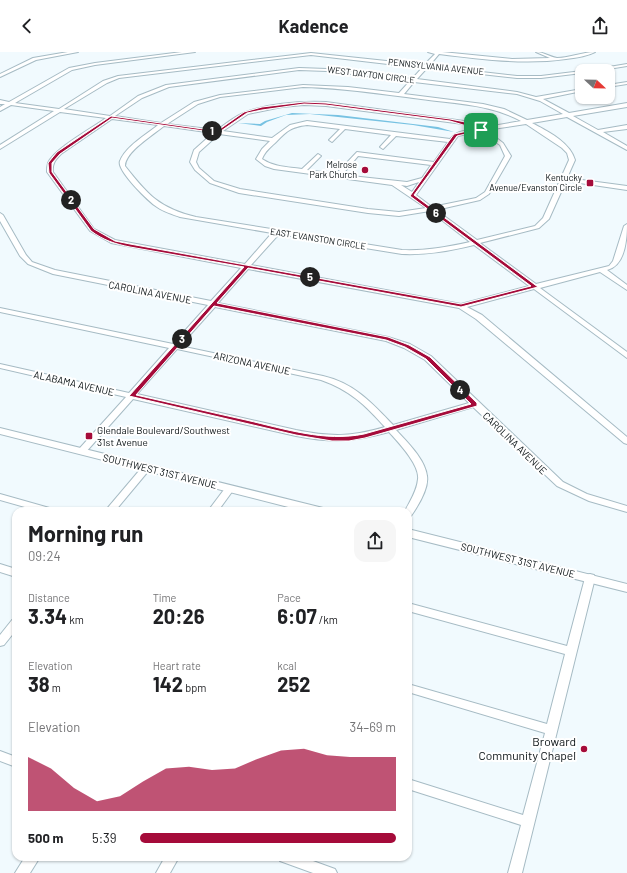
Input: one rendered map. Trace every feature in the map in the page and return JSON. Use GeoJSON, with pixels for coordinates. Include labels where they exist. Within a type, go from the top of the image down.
{"type":"FeatureCollection","features":[{"type":"Feature","properties":{"kind":"main road","name":"SOUTHWEST 31ST AVENUE"},"geometry":{"type":"LineString","coordinates":[[0,431],[303,507]]}},
{"type":"Feature","properties":{"kind":"main road","name":"SOUTHWEST 31ST AVENUE"},"geometry":{"type":"LineString","coordinates":[[412,534],[627,588]]}},
{"type":"Feature","properties":{"kind":"street"},"geometry":{"type":"LineString","coordinates":[[0,76],[34,59],[76,52]]}},
{"type":"Feature","properties":{"kind":"street"},"geometry":{"type":"LineString","coordinates":[[0,109],[59,75],[78,67],[193,52]]}},
{"type":"Feature","properties":{"kind":"street"},"geometry":{"type":"LineString","coordinates":[[430,52],[509,61],[528,61],[593,52]]}},
{"type":"Feature","properties":{"kind":"street"},"geometry":{"type":"LineString","coordinates":[[400,95],[439,52]]}},
{"type":"Feature","properties":{"kind":"street"},"geometry":{"type":"LineString","coordinates":[[538,52],[553,58]]}},
{"type":"Feature","properties":{"kind":"street","name":"PENNSYLVANIA AVENUE"},"geometry":{"type":"LineString","coordinates":[[60,110],[99,85],[118,77],[297,54],[320,54],[530,77],[558,76],[575,73]]}},
{"type":"Feature","properties":{"kind":"street"},"geometry":{"type":"LineString","coordinates":[[615,67],[627,65]]}},
{"type":"Feature","properties":{"kind":"street","name":"WEST DAYTON CIRCLE"},"geometry":{"type":"LineString","coordinates":[[247,266],[113,242],[92,230],[50,172],[50,163],[59,153],[147,93],[168,86],[299,69],[327,70],[414,80],[517,93],[538,98],[627,148]]}},
{"type":"Feature","properties":{"kind":"street"},"geometry":{"type":"LineString","coordinates":[[615,85],[627,83]]}},
{"type":"Feature","properties":{"kind":"street","name":"EAST EVANSTON CIRCLE"},"geometry":{"type":"LineString","coordinates":[[320,86],[486,106],[503,110],[526,122],[568,151],[572,160],[546,219],[542,224],[528,230],[440,251],[421,253],[402,252],[185,217],[167,211],[152,202],[122,166],[122,162],[128,152],[163,124],[190,106],[209,98],[279,88],[320,86]]}},
{"type":"Feature","properties":{"kind":"street"},"geometry":{"type":"LineString","coordinates":[[538,98],[575,91]]}},
{"type":"Feature","properties":{"kind":"street"},"geometry":{"type":"LineString","coordinates":[[517,93],[553,95]]}},
{"type":"Feature","properties":{"kind":"street"},"geometry":{"type":"LineString","coordinates":[[0,102],[275,140]]}},
{"type":"Feature","properties":{"kind":"street"},"geometry":{"type":"LineString","coordinates":[[304,103],[326,104],[450,120],[464,123],[481,130],[502,144],[507,150],[508,156],[487,193],[478,199],[412,213],[386,213],[225,188],[212,182],[197,169],[193,162],[196,151],[218,132],[246,113],[275,106],[304,103]]}},
{"type":"Feature","properties":{"kind":"street"},"geometry":{"type":"LineString","coordinates":[[412,196],[456,135],[460,133],[627,105]]}},
{"type":"Feature","properties":{"kind":"street"},"geometry":{"type":"LineString","coordinates":[[0,148],[60,110]]}},
{"type":"Feature","properties":{"kind":"street"},"geometry":{"type":"LineString","coordinates":[[424,179],[407,184],[390,183],[267,165],[259,159],[263,152],[288,128],[299,124],[313,123],[452,141]]}},
{"type":"Feature","properties":{"kind":"street"},"geometry":{"type":"LineString","coordinates":[[332,140],[344,127]]}},
{"type":"Feature","properties":{"kind":"street"},"geometry":{"type":"LineString","coordinates":[[599,131],[627,127]]}},
{"type":"Feature","properties":{"kind":"street"},"geometry":{"type":"LineString","coordinates":[[383,147],[395,134]]}},
{"type":"Feature","properties":{"kind":"street"},"geometry":{"type":"LineString","coordinates":[[432,138],[447,148]]}},
{"type":"Feature","properties":{"kind":"street"},"geometry":{"type":"LineString","coordinates":[[337,176],[357,154],[435,164]]}},
{"type":"Feature","properties":{"kind":"street"},"geometry":{"type":"LineString","coordinates":[[303,171],[318,156]]}},
{"type":"Feature","properties":{"kind":"street"},"geometry":{"type":"LineString","coordinates":[[564,179],[627,188]]}},
{"type":"Feature","properties":{"kind":"street"},"geometry":{"type":"LineString","coordinates":[[390,183],[402,188],[431,209],[627,356]]}},
{"type":"Feature","properties":{"kind":"street","name":"CAROLINA AVENUE"},"geometry":{"type":"LineString","coordinates":[[0,215],[24,256],[30,263],[41,268],[63,275],[388,339],[407,346],[428,358],[560,484],[592,500],[627,509]]}},
{"type":"Feature","properties":{"kind":"street"},"geometry":{"type":"LineString","coordinates":[[461,306],[611,267],[616,262],[627,226]]}},
{"type":"Feature","properties":{"kind":"street"},"geometry":{"type":"LineString","coordinates":[[82,451],[277,232]]}},
{"type":"Feature","properties":{"kind":"street"},"geometry":{"type":"LineString","coordinates":[[247,266],[461,306],[479,317],[627,441]]}},
{"type":"Feature","properties":{"kind":"street"},"geometry":{"type":"LineString","coordinates":[[602,270],[627,288]]}},
{"type":"Feature","properties":{"kind":"street","name":"ARIZONA AVENUE"},"geometry":{"type":"LineString","coordinates":[[0,310],[322,378],[350,389],[361,398],[389,428],[414,456],[420,466],[423,477],[420,490],[412,507]]}},
{"type":"Feature","properties":{"kind":"street","name":"ALABAMA AVENUE"},"geometry":{"type":"LineString","coordinates":[[0,366],[316,438],[349,439],[475,404]]}},
{"type":"Feature","properties":{"kind":"street"},"geometry":{"type":"LineString","coordinates":[[113,507],[147,467]]}},
{"type":"Feature","properties":{"kind":"street"},"geometry":{"type":"LineString","coordinates":[[216,507],[229,489]]}},
{"type":"Feature","properties":{"kind":"street"},"geometry":{"type":"LineString","coordinates":[[0,497],[36,507]]}},
{"type":"Feature","properties":{"kind":"street"},"geometry":{"type":"LineString","coordinates":[[0,568],[12,572]]}},
{"type":"Feature","properties":{"kind":"street"},"geometry":{"type":"LineString","coordinates":[[515,873],[590,578]]}},
{"type":"Feature","properties":{"kind":"street"},"geometry":{"type":"LineString","coordinates":[[412,608],[572,652]]}},
{"type":"Feature","properties":{"kind":"street"},"geometry":{"type":"LineString","coordinates":[[0,642],[12,628]]}},
{"type":"Feature","properties":{"kind":"street"},"geometry":{"type":"LineString","coordinates":[[412,689],[552,730]]}},
{"type":"Feature","properties":{"kind":"street"},"geometry":{"type":"LineString","coordinates":[[0,756],[12,760]]}},
{"type":"Feature","properties":{"kind":"street"},"geometry":{"type":"LineString","coordinates":[[412,785],[528,822]]}},
{"type":"Feature","properties":{"kind":"street"},"geometry":{"type":"LineString","coordinates":[[22,873],[30,861]]}},
{"type":"Feature","properties":{"kind":"street"},"geometry":{"type":"LineString","coordinates":[[163,873],[170,861]]}},
{"type":"Feature","properties":{"kind":"street"},"geometry":{"type":"LineString","coordinates":[[291,861],[304,869],[330,873]]}},
{"type":"Feature","properties":{"kind":"water"},"geometry":{"type":"Polygon","coordinates":[[[292,113],[338,115],[438,127],[454,132],[413,125],[310,114],[286,115],[267,122],[261,126],[238,123],[260,124],[265,121],[292,113]]]}},
{"type":"Feature","properties":{"kind":"place","name":"Melrose Park Church"},"geometry":{"type":"Point","coordinates":[365,170]}},
{"type":"Feature","properties":{"kind":"place","name":"Kentucky Avenue/Evanston Circle"},"geometry":{"type":"Point","coordinates":[590,183]}},
{"type":"Feature","properties":{"kind":"place","name":"Glendale Boulevard/Southwest 31st Avenue"},"geometry":{"type":"Point","coordinates":[89,436]}},
{"type":"Feature","properties":{"kind":"place","name":"Broward Community Chapel"},"geometry":{"type":"Point","coordinates":[584,749]}},
{"type":"Feature","properties":{"kind":"route"},"geometry":{"type":"LineString","coordinates":[[481,130],[456,135],[412,196],[535,287],[461,306],[442,301],[247,266],[213,304],[388,339],[407,346],[428,358],[475,404],[365,436],[349,439],[332,439],[316,438],[132,396],[211,306],[247,266],[130,246],[113,242],[101,236],[92,230],[50,172],[50,163],[59,153],[111,117],[218,132],[235,119],[246,113],[262,108],[304,103],[326,104],[450,120],[464,123],[481,130]]}}]}
